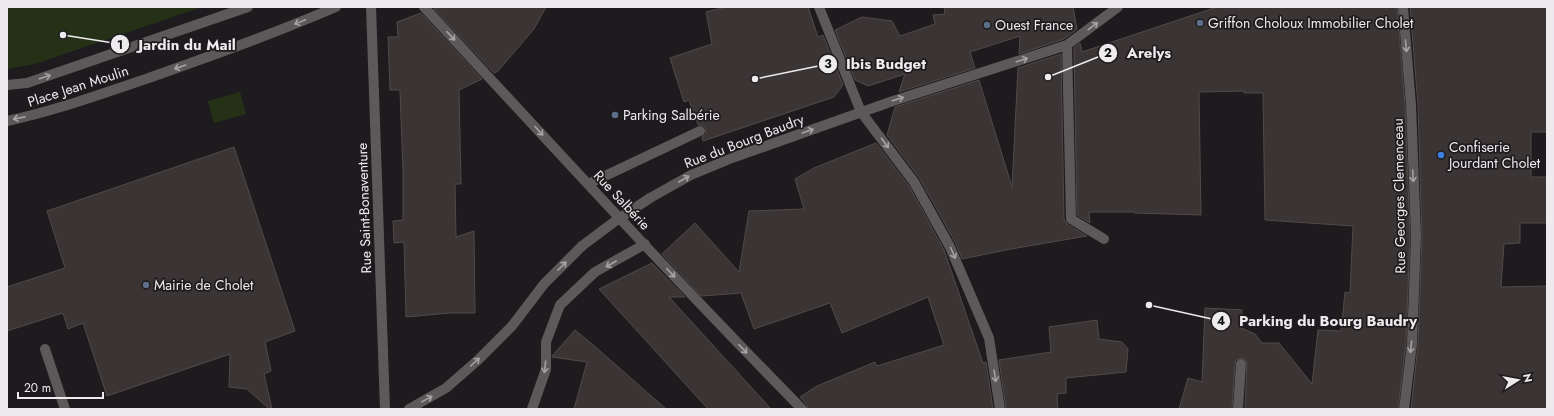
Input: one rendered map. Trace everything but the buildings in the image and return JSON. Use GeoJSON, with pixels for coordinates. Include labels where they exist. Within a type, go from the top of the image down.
{"type":"FeatureCollection","features":[{"type":"Feature","properties":{"kind":"street","name":"Place Jean Moulin"},"geometry":{"type":"LineString","coordinates":[[7,84],[27,82],[248,7]]}},
{"type":"Feature","properties":{"kind":"street","name":"Place Jean Moulin"},"geometry":{"type":"LineString","coordinates":[[7,121],[40,114],[150,78],[223,52],[336,7]]}},
{"type":"Feature","properties":{"kind":"street","name":"Rue Saint-Bonaventure"},"geometry":{"type":"LineString","coordinates":[[371,7],[385,409]]}},
{"type":"Feature","properties":{"kind":"street","name":"Rue Salbérie"},"geometry":{"type":"LineString","coordinates":[[424,7],[588,184],[802,409]]}},
{"type":"Feature","properties":{"kind":"street"},"geometry":{"type":"LineString","coordinates":[[819,7],[861,112],[914,182],[950,247],[989,338],[1000,409]]}},
{"type":"Feature","properties":{"kind":"street","name":"Rue du Bourg Baudry"},"geometry":{"type":"LineString","coordinates":[[409,409],[446,388],[478,360],[506,331],[544,284],[582,246],[650,198],[690,175],[732,158],[861,112],[1067,45],[1118,7]]}},
{"type":"Feature","properties":{"kind":"street","name":"Rue Georges Clemenceau"},"geometry":{"type":"LineString","coordinates":[[1403,7],[1411,105],[1416,236],[1412,344],[1404,409]]}},
{"type":"Feature","properties":{"kind":"street"},"geometry":{"type":"LineString","coordinates":[[1067,45],[1071,218],[1104,240]]}},
{"type":"Feature","properties":{"kind":"street"},"geometry":{"type":"LineString","coordinates":[[588,184],[700,131]]}},
{"type":"Feature","properties":{"kind":"street"},"geometry":{"type":"LineString","coordinates":[[532,409],[546,369],[546,342],[560,305],[595,272],[645,244]]}},
{"type":"Feature","properties":{"kind":"street"},"geometry":{"type":"LineString","coordinates":[[45,349],[65,409]]}},
{"type":"Feature","properties":{"kind":"street"},"geometry":{"type":"LineString","coordinates":[[1238,409],[1241,364]]}},
{"type":"Feature","properties":{"kind":"green space"},"geometry":{"type":"Polygon","coordinates":[[[7,7],[202,7],[35,64],[7,69],[7,7]]]}},
{"type":"Feature","properties":{"kind":"green space"},"geometry":{"type":"Polygon","coordinates":[[[240,92],[246,114],[214,123],[208,101],[240,92]]]}},
{"type":"Feature","properties":{"kind":"place","name":"Griffon Choloux Immobilier Cholet"},"geometry":{"type":"Point","coordinates":[1200,23]}},
{"type":"Feature","properties":{"kind":"place","name":"Ouest France"},"geometry":{"type":"Point","coordinates":[987,25]}},
{"type":"Feature","properties":{"kind":"place","name":"Jardin du Mail"},"geometry":{"type":"Point","coordinates":[63,35]}},
{"type":"Feature","properties":{"kind":"place","name":"Arelys"},"geometry":{"type":"Point","coordinates":[1048,77]}},
{"type":"Feature","properties":{"kind":"place","name":"Ibis Budget"},"geometry":{"type":"Point","coordinates":[755,79]}},
{"type":"Feature","properties":{"kind":"place","name":"Parking Salbérie"},"geometry":{"type":"Point","coordinates":[615,115]}},
{"type":"Feature","properties":{"kind":"place","name":"Confiserie Jourdant Cholet"},"geometry":{"type":"Point","coordinates":[1441,155]}},
{"type":"Feature","properties":{"kind":"place","name":"Mairie de Cholet"},"geometry":{"type":"Point","coordinates":[146,285]}},
{"type":"Feature","properties":{"kind":"place","name":"Parking du Bourg Baudry"},"geometry":{"type":"Point","coordinates":[1149,305]}}]}
